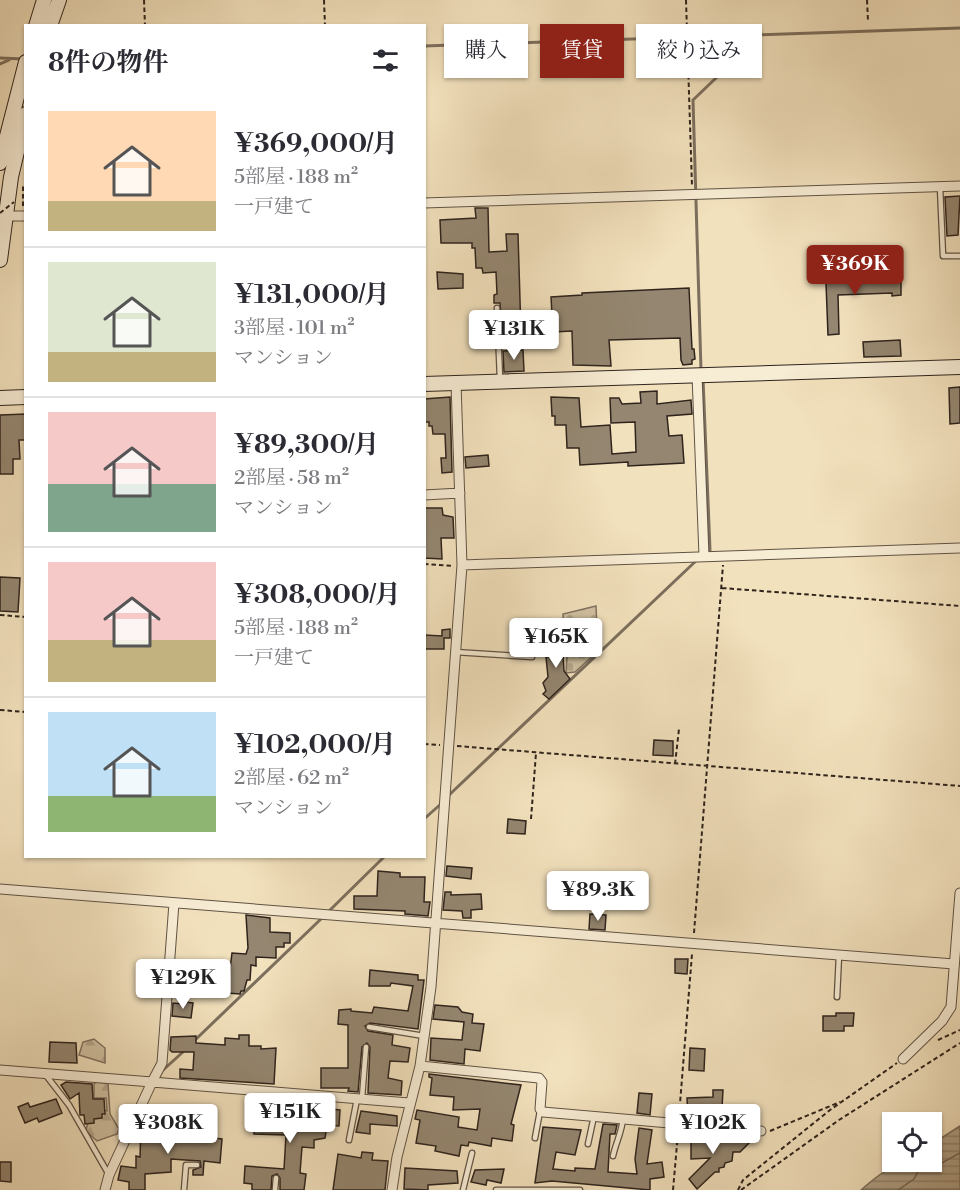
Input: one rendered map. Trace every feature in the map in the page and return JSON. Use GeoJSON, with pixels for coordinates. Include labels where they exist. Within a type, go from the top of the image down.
{"type":"FeatureCollection","features":[{"type":"Feature","properties":{"kind":"street"},"geometry":{"type":"LineString","coordinates":[[37,24],[44,0]]}},
{"type":"Feature","properties":{"kind":"street"},"geometry":{"type":"LineString","coordinates":[[51,24],[59,0]]}},
{"type":"Feature","properties":{"kind":"street"},"geometry":{"type":"LineString","coordinates":[[0,163],[24,70]]}},
{"type":"Feature","properties":{"kind":"street"},"geometry":{"type":"LineString","coordinates":[[0,260],[3,214],[24,122]]}},
{"type":"Feature","properties":{"kind":"street"},"geometry":{"type":"LineString","coordinates":[[426,203],[960,186]]}},
{"type":"Feature","properties":{"kind":"street"},"geometry":{"type":"LineString","coordinates":[[3,214],[24,211]]}},
{"type":"Feature","properties":{"kind":"street"},"geometry":{"type":"LineString","coordinates":[[426,384],[960,367]]}},
{"type":"Feature","properties":{"kind":"street"},"geometry":{"type":"LineString","coordinates":[[702,375],[704,556]]}},
{"type":"Feature","properties":{"kind":"street"},"geometry":{"type":"LineString","coordinates":[[392,1190],[392,1180],[409,1103],[420,1066],[431,987],[462,565],[456,383]]}},
{"type":"Feature","properties":{"kind":"street"},"geometry":{"type":"LineString","coordinates":[[0,398],[24,397]]}},
{"type":"Feature","properties":{"kind":"street"},"geometry":{"type":"LineString","coordinates":[[426,495],[460,493]]}},
{"type":"Feature","properties":{"kind":"street"},"geometry":{"type":"LineString","coordinates":[[462,565],[960,548]]}},
{"type":"Feature","properties":{"kind":"street"},"geometry":{"type":"LineString","coordinates":[[0,889],[954,964]]}},
{"type":"Feature","properties":{"kind":"street"},"geometry":{"type":"LineString","coordinates":[[903,1059],[942,1021],[951,1007],[960,893]]}},
{"type":"Feature","properties":{"kind":"street"},"geometry":{"type":"LineString","coordinates":[[105,1190],[109,1175],[162,1063],[174,903]]}},
{"type":"Feature","properties":{"kind":"street"},"geometry":{"type":"LineString","coordinates":[[420,1066],[539,1078],[542,1082],[540,1111],[761,1131]]}},
{"type":"Feature","properties":{"kind":"street"},"geometry":{"type":"LineString","coordinates":[[0,1070],[409,1103]]}},
{"type":"Feature","properties":{"kind":"lane"},"geometry":{"type":"LineString","coordinates":[[940,187],[943,256],[960,256]]}},
{"type":"Feature","properties":{"kind":"lane"},"geometry":{"type":"LineString","coordinates":[[497,308],[500,381]]}},
{"type":"Feature","properties":{"kind":"lane"},"geometry":{"type":"LineString","coordinates":[[455,652],[532,657]]}},
{"type":"Feature","properties":{"kind":"lane"},"geometry":{"type":"LineString","coordinates":[[837,997],[839,955]]}},
{"type":"Feature","properties":{"kind":"lane"},"geometry":{"type":"LineString","coordinates":[[369,1027],[424,1035]]}},
{"type":"Feature","properties":{"kind":"lane"},"geometry":{"type":"LineString","coordinates":[[349,1140],[359,1098],[366,1047]]}},
{"type":"Feature","properties":{"kind":"lane"},"geometry":{"type":"LineString","coordinates":[[45,1074],[69,1105],[109,1175]]}},
{"type":"Feature","properties":{"kind":"lane"},"geometry":{"type":"LineString","coordinates":[[535,1138],[540,1111]]}},
{"type":"Feature","properties":{"kind":"lane"},"geometry":{"type":"LineString","coordinates":[[588,1144],[594,1116]]}},
{"type":"Feature","properties":{"kind":"lane"},"geometry":{"type":"LineString","coordinates":[[613,1156],[617,1139],[622,1132],[623,1118]]}},
{"type":"Feature","properties":{"kind":"lane"},"geometry":{"type":"LineString","coordinates":[[464,1190],[472,1153]]}},
{"type":"Feature","properties":{"kind":"lane"},"geometry":{"type":"LineString","coordinates":[[184,1190],[186,1165],[196,1165]]}},
{"type":"Feature","properties":{"kind":"lane"},"geometry":{"type":"LineString","coordinates":[[274,1190],[276,1178]]}},
{"type":"Feature","properties":{"kind":"lane"},"geometry":{"type":"LineString","coordinates":[[496,1190],[580,1190]]}},
{"type":"Feature","properties":{"kind":"path"},"geometry":{"type":"LineString","coordinates":[[144,0],[145,24]]}},
{"type":"Feature","properties":{"kind":"path"},"geometry":{"type":"LineString","coordinates":[[324,0],[325,24]]}},
{"type":"Feature","properties":{"kind":"path"},"geometry":{"type":"LineString","coordinates":[[686,0],[692,194]]}},
{"type":"Feature","properties":{"kind":"path"},"geometry":{"type":"LineString","coordinates":[[867,0],[868,21]]}},
{"type":"Feature","properties":{"kind":"path"},"geometry":{"type":"LineString","coordinates":[[23,184],[24,211]]}},
{"type":"Feature","properties":{"kind":"path"},"geometry":{"type":"LineString","coordinates":[[3,214],[14,202]]}},
{"type":"Feature","properties":{"kind":"path"},"geometry":{"type":"LineString","coordinates":[[673,1190],[724,556]]}},
{"type":"Feature","properties":{"kind":"path"},"geometry":{"type":"LineString","coordinates":[[426,564],[462,565]]}},
{"type":"Feature","properties":{"kind":"path"},"geometry":{"type":"LineString","coordinates":[[722,588],[960,606]]}},
{"type":"Feature","properties":{"kind":"path"},"geometry":{"type":"LineString","coordinates":[[0,615],[24,617]]}},
{"type":"Feature","properties":{"kind":"path"},"geometry":{"type":"LineString","coordinates":[[0,710],[24,712]]}},
{"type":"Feature","properties":{"kind":"path"},"geometry":{"type":"LineString","coordinates":[[675,764],[679,729]]}},
{"type":"Feature","properties":{"kind":"path"},"geometry":{"type":"LineString","coordinates":[[426,744],[960,786]]}},
{"type":"Feature","properties":{"kind":"path"},"geometry":{"type":"LineString","coordinates":[[531,819],[536,753]]}},
{"type":"Feature","properties":{"kind":"path"},"geometry":{"type":"LineString","coordinates":[[739,1190],[838,1120],[960,1043]]}},
{"type":"Feature","properties":{"kind":"path"},"geometry":{"type":"LineString","coordinates":[[739,1190],[743,1180],[842,1101],[903,1059]]}},
{"type":"Feature","properties":{"kind":"path"},"geometry":{"type":"LineString","coordinates":[[761,1131],[772,1131],[827,1105],[842,1101]]}},
{"type":"Feature","properties":{"kind":"green space"},"geometry":{"type":"Polygon","coordinates":[[[596,606],[598,651],[575,672],[566,673],[568,638],[564,638],[563,614],[596,606]]]}},
{"type":"Feature","properties":{"kind":"green space"},"geometry":{"type":"Polygon","coordinates":[[[94,1039],[105,1048],[105,1063],[79,1055],[83,1042],[94,1039]]]}},
{"type":"Feature","properties":{"kind":"green space"},"geometry":{"type":"Polygon","coordinates":[[[108,1083],[110,1114],[119,1129],[117,1134],[97,1141],[86,1131],[88,1121],[99,1110],[107,1111],[106,1098],[94,1098],[94,1084],[108,1083]]]}},
{"type":"Feature","properties":{"kind":"water"},"geometry":{"type":"Polygon","coordinates":[[[960,1126],[960,1190],[861,1190],[884,1172],[942,1172],[942,1138],[960,1126]]]}},
{"type":"Feature","properties":{"kind":"building"},"geometry":{"type":"Polygon","coordinates":[[[960,196],[958,235],[947,236],[945,197],[960,196]]]}},
{"type":"Feature","properties":{"kind":"building"},"geometry":{"type":"Polygon","coordinates":[[[475,208],[488,208],[489,252],[507,251],[506,234],[518,234],[521,333],[508,334],[508,330],[502,330],[500,303],[494,303],[494,295],[497,294],[496,272],[483,273],[482,268],[476,268],[475,248],[472,248],[472,243],[441,243],[440,220],[476,218],[475,208]]]}},
{"type":"Feature","properties":{"kind":"building"},"geometry":{"type":"Polygon","coordinates":[[[437,272],[463,274],[463,288],[438,289],[437,272]]]}},
{"type":"Feature","properties":{"kind":"building"},"geometry":{"type":"Polygon","coordinates":[[[901,280],[901,295],[892,296],[892,293],[838,295],[839,334],[828,335],[826,283],[901,280]]]}},
{"type":"Feature","properties":{"kind":"building"},"geometry":{"type":"Polygon","coordinates":[[[689,288],[692,349],[694,349],[695,359],[692,360],[692,364],[683,365],[680,338],[609,340],[611,366],[573,365],[572,331],[553,332],[551,297],[582,295],[582,293],[689,288]]]}},
{"type":"Feature","properties":{"kind":"building"},"geometry":{"type":"Polygon","coordinates":[[[900,340],[901,356],[864,357],[863,342],[900,340]]]}},
{"type":"Feature","properties":{"kind":"building"},"geometry":{"type":"Polygon","coordinates":[[[523,350],[524,371],[504,372],[503,351],[523,350]]]}},
{"type":"Feature","properties":{"kind":"building"},"geometry":{"type":"Polygon","coordinates":[[[960,387],[960,423],[950,424],[949,388],[960,387]]]}},
{"type":"Feature","properties":{"kind":"building"},"geometry":{"type":"Polygon","coordinates":[[[657,391],[657,404],[691,400],[692,414],[667,416],[669,436],[682,435],[684,463],[628,466],[628,462],[580,465],[579,448],[567,448],[566,425],[555,425],[555,416],[552,416],[551,397],[579,398],[581,427],[610,425],[612,454],[636,452],[635,422],[611,423],[610,398],[619,398],[622,404],[641,403],[640,392],[657,391]]]}},
{"type":"Feature","properties":{"kind":"building"},"geometry":{"type":"Polygon","coordinates":[[[450,397],[452,472],[442,473],[441,458],[446,458],[445,434],[433,434],[432,426],[426,422],[426,399],[450,397]]]}},
{"type":"Feature","properties":{"kind":"building"},"geometry":{"type":"Polygon","coordinates":[[[24,414],[24,440],[19,440],[20,459],[13,459],[13,474],[0,474],[0,415],[24,414]]]}},
{"type":"Feature","properties":{"kind":"building"},"geometry":{"type":"Polygon","coordinates":[[[488,455],[489,466],[466,468],[465,457],[488,455]]]}},
{"type":"Feature","properties":{"kind":"building"},"geometry":{"type":"Polygon","coordinates":[[[426,508],[442,508],[443,515],[453,517],[454,538],[441,538],[442,559],[426,558],[426,508]]]}},
{"type":"Feature","properties":{"kind":"building"},"geometry":{"type":"Polygon","coordinates":[[[0,577],[20,578],[18,612],[0,611],[0,577]]]}},
{"type":"Feature","properties":{"kind":"building"},"geometry":{"type":"Polygon","coordinates":[[[450,629],[450,638],[444,638],[444,649],[426,649],[426,635],[442,636],[442,630],[450,629]]]}},
{"type":"Feature","properties":{"kind":"building"},"geometry":{"type":"Polygon","coordinates":[[[565,639],[568,653],[563,654],[564,671],[570,679],[549,699],[543,694],[546,691],[543,683],[548,677],[546,657],[554,657],[553,640],[565,639]]]}},
{"type":"Feature","properties":{"kind":"building"},"geometry":{"type":"Polygon","coordinates":[[[654,740],[673,741],[673,756],[653,755],[654,740]]]}},
{"type":"Feature","properties":{"kind":"building"},"geometry":{"type":"Polygon","coordinates":[[[508,819],[526,821],[525,834],[507,833],[508,819]]]}},
{"type":"Feature","properties":{"kind":"building"},"geometry":{"type":"Polygon","coordinates":[[[447,866],[472,868],[471,879],[446,876],[447,866]]]}},
{"type":"Feature","properties":{"kind":"building"},"geometry":{"type":"Polygon","coordinates":[[[378,871],[400,873],[400,877],[425,877],[424,902],[430,902],[428,916],[405,914],[405,911],[354,909],[354,896],[377,896],[378,871]]]}},
{"type":"Feature","properties":{"kind":"building"},"geometry":{"type":"Polygon","coordinates":[[[445,892],[451,892],[451,895],[481,894],[482,909],[471,910],[471,918],[463,918],[462,911],[443,910],[445,892]]]}},
{"type":"Feature","properties":{"kind":"building"},"geometry":{"type":"Polygon","coordinates":[[[590,914],[606,915],[605,930],[589,929],[590,914]]]}},
{"type":"Feature","properties":{"kind":"building"},"geometry":{"type":"Polygon","coordinates":[[[246,915],[270,918],[270,932],[290,933],[290,943],[284,943],[284,947],[276,947],[276,958],[256,957],[256,966],[251,965],[250,980],[247,980],[244,991],[240,994],[227,993],[232,953],[246,954],[248,948],[246,915]]]}},
{"type":"Feature","properties":{"kind":"building"},"geometry":{"type":"Polygon","coordinates":[[[675,959],[688,959],[687,974],[675,973],[675,959]]]}},
{"type":"Feature","properties":{"kind":"building"},"geometry":{"type":"Polygon","coordinates":[[[370,970],[418,975],[418,980],[424,980],[418,1029],[370,1023],[365,1026],[368,1031],[393,1035],[392,1045],[410,1048],[408,1062],[390,1061],[388,1078],[402,1081],[401,1095],[368,1093],[370,1047],[367,1043],[362,1047],[358,1092],[348,1091],[349,1088],[321,1088],[321,1068],[348,1068],[348,1025],[338,1024],[339,1010],[351,1009],[351,1011],[372,1013],[374,1007],[408,1011],[413,986],[391,983],[390,986],[369,986],[370,970]]]}},
{"type":"Feature","properties":{"kind":"building"},"geometry":{"type":"Polygon","coordinates":[[[184,1002],[193,1003],[191,1018],[172,1016],[173,1003],[184,1004],[184,1002]]]}},
{"type":"Feature","properties":{"kind":"building"},"geometry":{"type":"Polygon","coordinates":[[[435,1005],[458,1007],[462,1012],[473,1014],[472,1023],[484,1024],[480,1051],[465,1049],[464,1064],[430,1060],[431,1038],[462,1040],[464,1022],[433,1019],[435,1005]]]}},
{"type":"Feature","properties":{"kind":"building"},"geometry":{"type":"Polygon","coordinates":[[[836,1013],[854,1013],[853,1026],[844,1026],[844,1031],[823,1031],[823,1016],[836,1016],[836,1013]]]}},
{"type":"Feature","properties":{"kind":"building"},"geometry":{"type":"Polygon","coordinates":[[[239,1035],[249,1035],[249,1046],[261,1046],[261,1049],[276,1048],[274,1084],[180,1078],[180,1069],[193,1070],[194,1052],[172,1052],[170,1050],[171,1037],[196,1036],[196,1043],[225,1045],[225,1038],[239,1039],[239,1035]]]}},
{"type":"Feature","properties":{"kind":"building"},"geometry":{"type":"Polygon","coordinates":[[[50,1042],[76,1043],[77,1063],[49,1062],[50,1042]]]}},
{"type":"Feature","properties":{"kind":"building"},"geometry":{"type":"Polygon","coordinates":[[[690,1048],[705,1049],[704,1071],[689,1070],[690,1048]]]}},
{"type":"Feature","properties":{"kind":"building"},"geometry":{"type":"Polygon","coordinates":[[[429,1074],[521,1085],[511,1124],[514,1125],[512,1141],[492,1138],[491,1146],[469,1142],[468,1146],[461,1145],[459,1156],[435,1151],[436,1146],[416,1143],[420,1120],[415,1119],[417,1110],[459,1117],[458,1127],[477,1130],[480,1109],[453,1110],[454,1097],[430,1095],[432,1078],[429,1074]]]}},
{"type":"Feature","properties":{"kind":"building"},"geometry":{"type":"Polygon","coordinates":[[[66,1082],[92,1084],[93,1099],[104,1099],[105,1114],[102,1114],[102,1118],[94,1119],[94,1123],[85,1124],[84,1115],[80,1115],[79,1093],[70,1099],[61,1085],[66,1082]]]}},
{"type":"Feature","properties":{"kind":"building"},"geometry":{"type":"Polygon","coordinates":[[[713,1090],[723,1090],[722,1108],[737,1108],[738,1122],[688,1117],[687,1098],[713,1097],[713,1090]]]}},
{"type":"Feature","properties":{"kind":"building"},"geometry":{"type":"Polygon","coordinates":[[[639,1093],[652,1094],[650,1115],[637,1113],[639,1093]]]}},
{"type":"Feature","properties":{"kind":"building"},"geometry":{"type":"Polygon","coordinates":[[[56,1099],[62,1113],[39,1122],[37,1118],[25,1123],[18,1107],[28,1103],[30,1107],[56,1099]]]}},
{"type":"Feature","properties":{"kind":"building"},"geometry":{"type":"Polygon","coordinates":[[[260,1107],[270,1107],[270,1111],[308,1113],[309,1107],[340,1110],[339,1126],[327,1125],[325,1138],[314,1140],[314,1148],[302,1147],[300,1173],[306,1174],[304,1190],[280,1190],[280,1178],[277,1174],[272,1176],[271,1190],[252,1190],[252,1184],[244,1183],[245,1166],[284,1169],[286,1135],[254,1134],[255,1115],[261,1115],[260,1107]]]}},
{"type":"Feature","properties":{"kind":"building"},"geometry":{"type":"Polygon","coordinates":[[[361,1111],[397,1116],[397,1126],[370,1124],[370,1134],[356,1132],[361,1111]]]}},
{"type":"Feature","properties":{"kind":"building"},"geometry":{"type":"Polygon","coordinates":[[[147,1124],[156,1124],[156,1128],[173,1129],[173,1140],[198,1141],[198,1136],[222,1139],[220,1163],[204,1161],[203,1175],[193,1175],[193,1170],[201,1167],[200,1161],[171,1159],[171,1172],[145,1174],[145,1190],[129,1190],[129,1182],[118,1180],[121,1166],[136,1168],[136,1156],[140,1157],[141,1126],[147,1127],[147,1124]]]}},
{"type":"Feature","properties":{"kind":"building"},"geometry":{"type":"Polygon","coordinates":[[[603,1124],[617,1125],[615,1134],[610,1134],[608,1172],[637,1174],[635,1159],[639,1128],[652,1130],[647,1164],[662,1162],[664,1177],[650,1179],[650,1190],[552,1181],[535,1183],[543,1127],[581,1130],[575,1155],[556,1152],[553,1169],[575,1171],[575,1168],[595,1169],[603,1124]]]}},
{"type":"Feature","properties":{"kind":"building"},"geometry":{"type":"Polygon","coordinates":[[[685,1133],[701,1136],[700,1141],[749,1137],[752,1140],[740,1152],[733,1152],[732,1161],[725,1163],[724,1167],[719,1168],[719,1172],[715,1172],[697,1189],[689,1179],[710,1158],[691,1159],[691,1142],[684,1142],[685,1133]]]}},
{"type":"Feature","properties":{"kind":"building"},"geometry":{"type":"Polygon","coordinates":[[[362,1152],[373,1153],[372,1160],[388,1161],[385,1190],[333,1190],[338,1154],[361,1158],[362,1152]]]}},
{"type":"Feature","properties":{"kind":"building"},"geometry":{"type":"Polygon","coordinates":[[[0,1162],[11,1162],[11,1182],[0,1181],[0,1162]]]}},
{"type":"Feature","properties":{"kind":"building"},"geometry":{"type":"Polygon","coordinates":[[[405,1168],[457,1171],[458,1183],[428,1185],[428,1190],[404,1189],[405,1168]]]}},
{"type":"Feature","properties":{"kind":"building"},"geometry":{"type":"Polygon","coordinates":[[[504,1169],[501,1183],[487,1180],[486,1185],[471,1182],[475,1170],[504,1169]]]}},
{"type":"Feature","properties":{"kind":"waterway"},"geometry":{"type":"LineString","coordinates":[[426,46],[960,28]]}},
{"type":"Feature","properties":{"kind":"waterway"},"geometry":{"type":"LineString","coordinates":[[0,58],[24,59]]}},
{"type":"Feature","properties":{"kind":"waterway"},"geometry":{"type":"LineString","coordinates":[[0,64],[9,60]]}},
{"type":"Feature","properties":{"kind":"waterway"},"geometry":{"type":"LineString","coordinates":[[701,370],[693,100],[716,78]]}},
{"type":"Feature","properties":{"kind":"waterway"},"geometry":{"type":"LineString","coordinates":[[703,379],[710,550],[706,553]]}},
{"type":"Feature","properties":{"kind":"waterway"},"geometry":{"type":"LineString","coordinates":[[448,796],[698,559]]}},
{"type":"Feature","properties":{"kind":"waterway"},"geometry":{"type":"LineString","coordinates":[[426,817],[442,803]]}},
{"type":"Feature","properties":{"kind":"waterway"},"geometry":{"type":"LineString","coordinates":[[329,911],[383,858]]}},
{"type":"Feature","properties":{"kind":"waterway"},"geometry":{"type":"LineString","coordinates":[[193,1042],[322,918]]}},
{"type":"Feature","properties":{"kind":"waterway"},"geometry":{"type":"LineString","coordinates":[[162,1071],[184,1051]]}}]}
